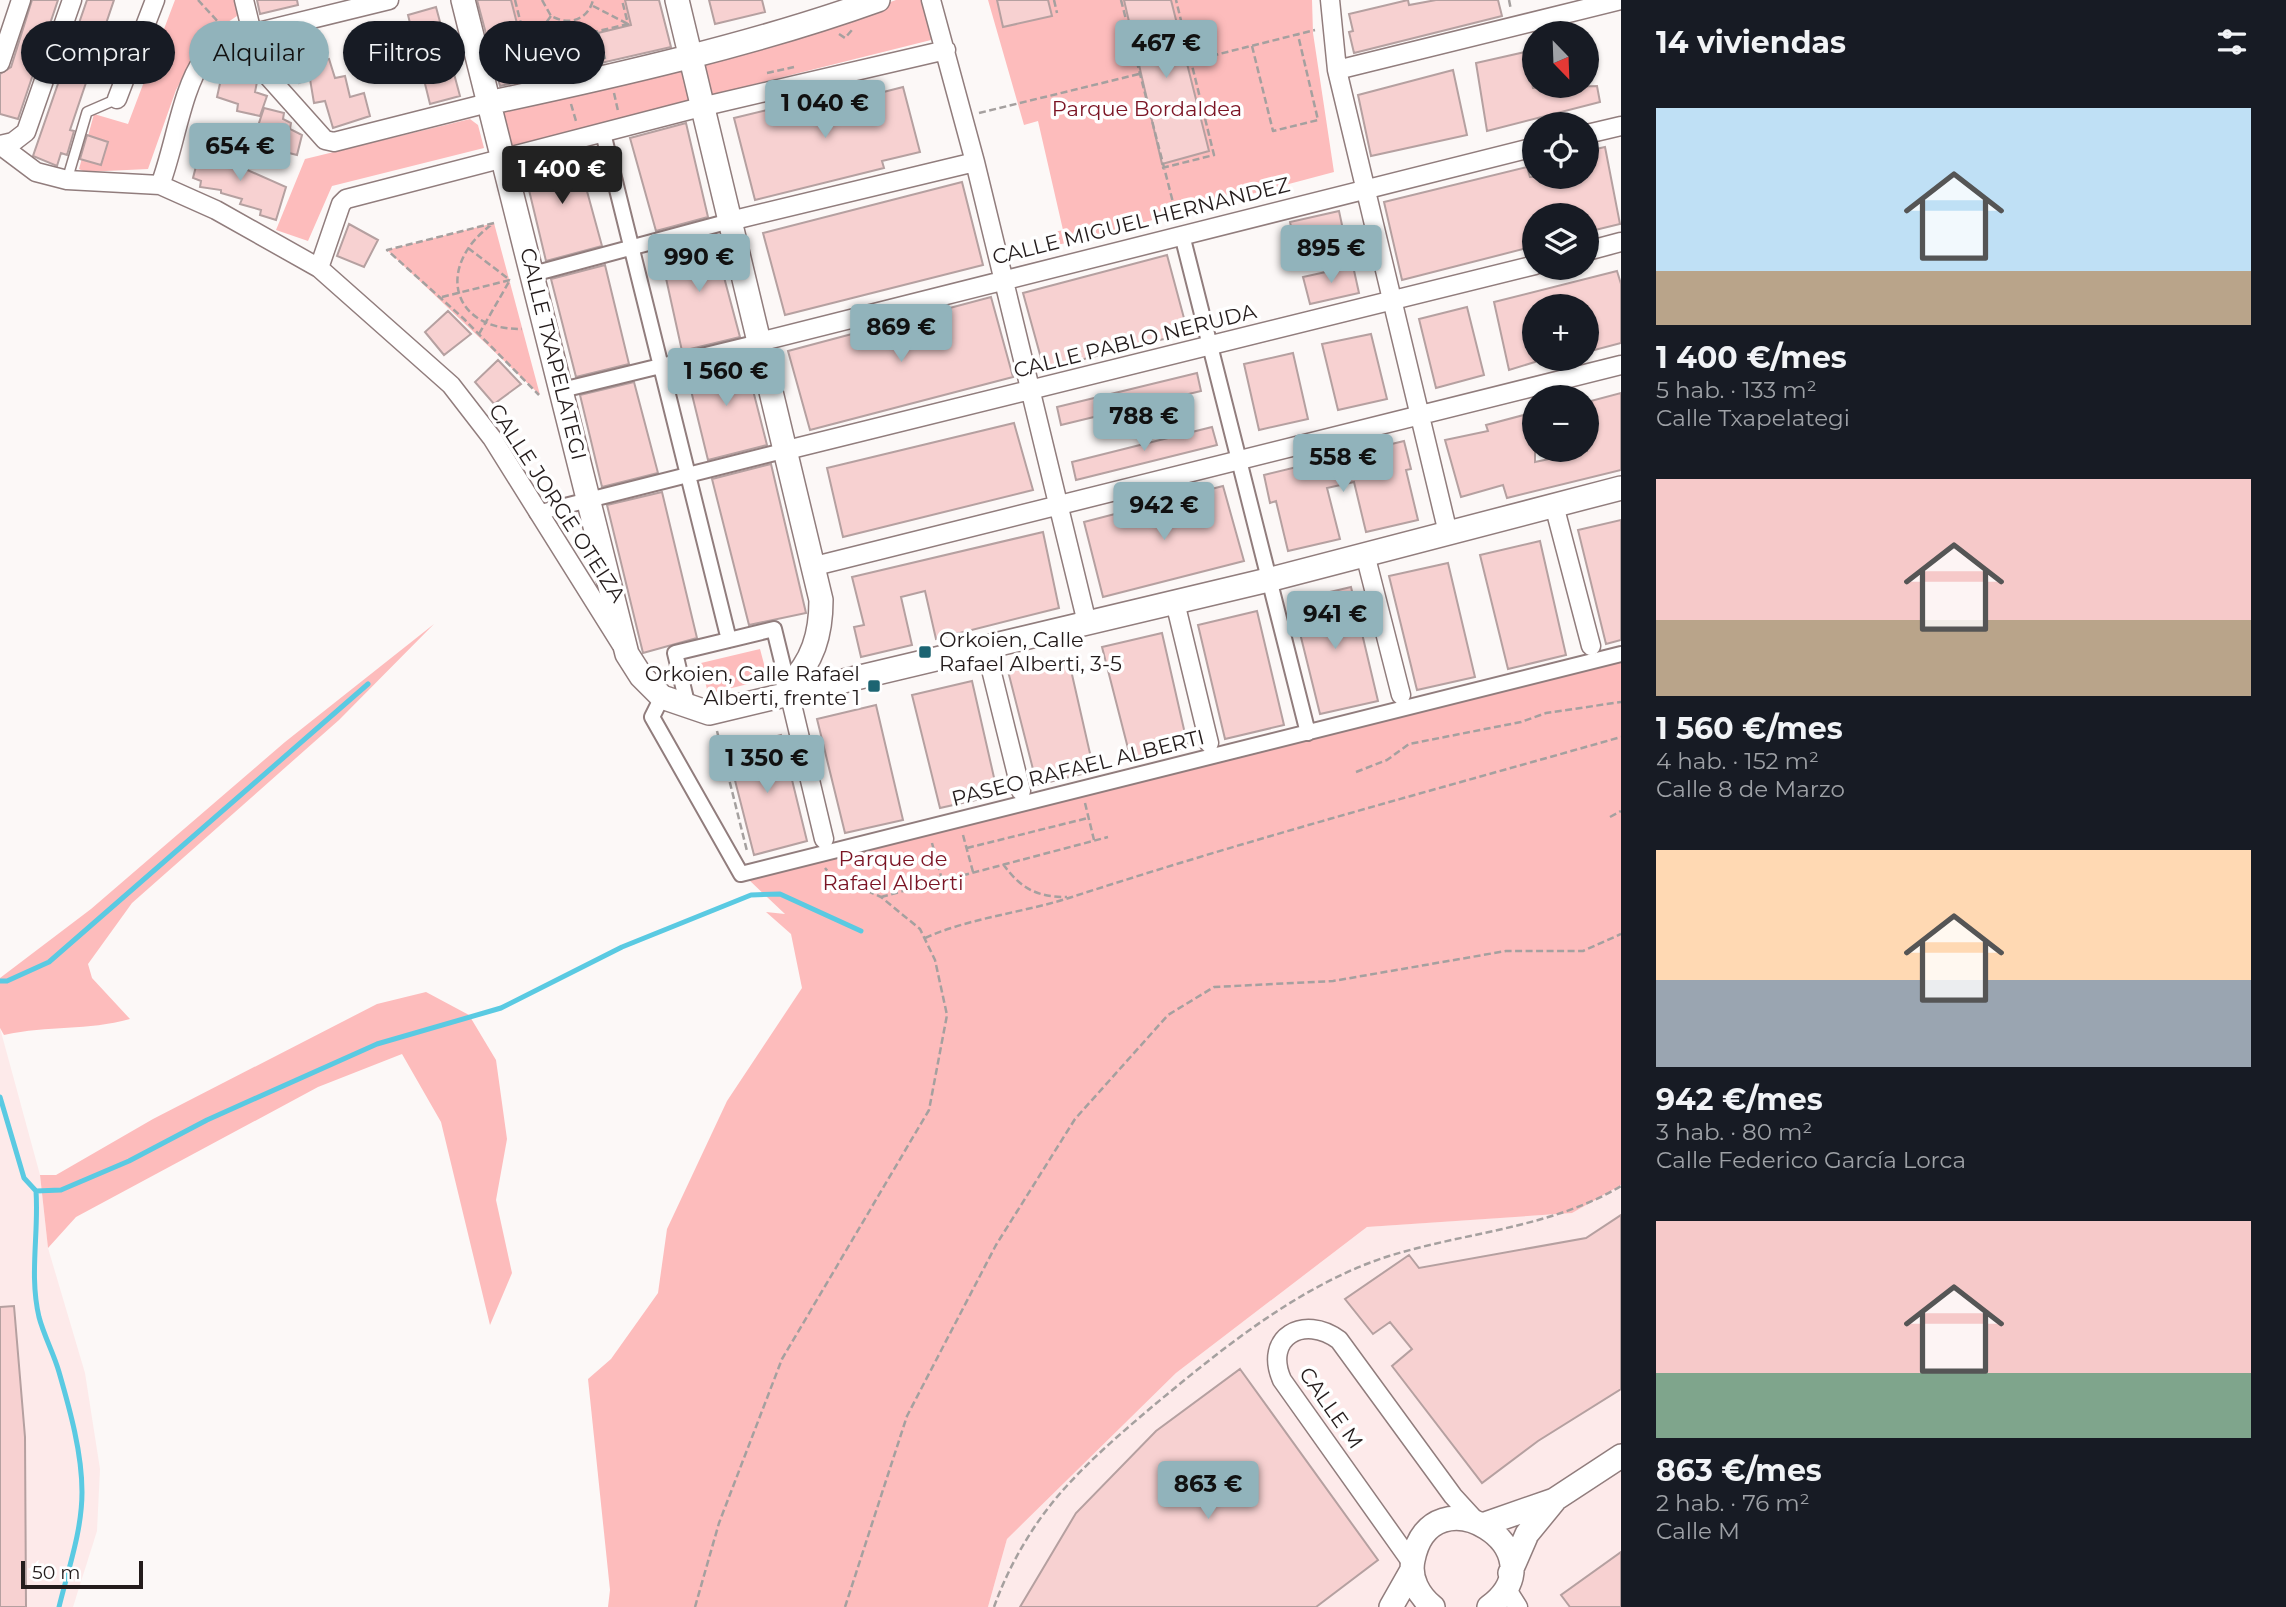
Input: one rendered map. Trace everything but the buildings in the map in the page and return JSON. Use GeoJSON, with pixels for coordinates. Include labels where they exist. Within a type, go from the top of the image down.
{"type":"FeatureCollection","features":[{"type":"Feature","properties":{"kind":"street"},"geometry":{"type":"LineString","coordinates":[[0,63],[21,0]]}},
{"type":"Feature","properties":{"kind":"street"},"geometry":{"type":"LineString","coordinates":[[0,145],[13,142],[26,132],[72,0]]}},
{"type":"Feature","properties":{"kind":"street"},"geometry":{"type":"LineString","coordinates":[[117,99],[155,0]]}},
{"type":"Feature","properties":{"kind":"street"},"geometry":{"type":"LineString","coordinates":[[244,0],[249,21]]}},
{"type":"Feature","properties":{"kind":"street"},"geometry":{"type":"LineString","coordinates":[[302,21],[389,0]]}},
{"type":"Feature","properties":{"kind":"street","name":"CALLE TXAPELATEGI"},"geometry":{"type":"LineString","coordinates":[[463,0],[627,654],[640,676],[662,697]]}},
{"type":"Feature","properties":{"kind":"street"},"geometry":{"type":"LineString","coordinates":[[677,0],[815,566],[821,600],[821,628],[810,657],[789,691]]}},
{"type":"Feature","properties":{"kind":"street"},"geometry":{"type":"LineString","coordinates":[[275,84],[325,140],[334,142],[690,54],[807,23],[877,0]]}},
{"type":"Feature","properties":{"kind":"street"},"geometry":{"type":"LineString","coordinates":[[932,0],[975,162],[1087,623]]}},
{"type":"Feature","properties":{"kind":"street"},"geometry":{"type":"LineString","coordinates":[[1330,0],[1337,70],[1363,188],[1448,533]]}},
{"type":"Feature","properties":{"kind":"street"},"geometry":{"type":"LineString","coordinates":[[1337,70],[1621,0]]}},
{"type":"Feature","properties":{"kind":"street"},"geometry":{"type":"LineString","coordinates":[[318,268],[341,204],[346,199],[701,107],[946,50]]}},
{"type":"Feature","properties":{"kind":"street"},"geometry":{"type":"LineString","coordinates":[[0,145],[36,172],[67,180],[160,185],[191,84]]}},
{"type":"Feature","properties":{"kind":"street"},"geometry":{"type":"LineString","coordinates":[[1599,131],[1621,126]]}},
{"type":"Feature","properties":{"kind":"street"},"geometry":{"type":"LineString","coordinates":[[603,133],[729,640]]}},
{"type":"Feature","properties":{"kind":"street","name":"CALLE MIGUEL HERNANDEZ"},"geometry":{"type":"LineString","coordinates":[[759,342],[1003,279],[1179,226],[1363,188],[1522,150]]}},
{"type":"Feature","properties":{"kind":"street"},"geometry":{"type":"LineString","coordinates":[[533,274],[730,221],[975,162]]}},
{"type":"Feature","properties":{"kind":"street","name":"CALLE JORGE OTEIZA"},"geometry":{"type":"LineString","coordinates":[[160,185],[216,210],[318,268],[451,385],[492,438],[627,654]]}},
{"type":"Feature","properties":{"kind":"street"},"geometry":{"type":"LineString","coordinates":[[1179,226],[1308,733]]}},
{"type":"Feature","properties":{"kind":"street"},"geometry":{"type":"LineString","coordinates":[[1599,248],[1621,242]]}},
{"type":"Feature","properties":{"kind":"street","name":"CALLE PABLO NERUDA"},"geometry":{"type":"LineString","coordinates":[[787,450],[1522,268]]}},
{"type":"Feature","properties":{"kind":"street"},"geometry":{"type":"LineString","coordinates":[[562,390],[759,342]]}},
{"type":"Feature","properties":{"kind":"street"},"geometry":{"type":"LineString","coordinates":[[815,566],[1621,365]]}},
{"type":"Feature","properties":{"kind":"street"},"geometry":{"type":"LineString","coordinates":[[537,513],[787,450]]}},
{"type":"Feature","properties":{"kind":"street"},"geometry":{"type":"LineString","coordinates":[[752,871],[741,874],[652,717],[662,697],[709,713],[789,691],[986,649],[1269,580],[1621,488]]}},
{"type":"Feature","properties":{"kind":"street"},"geometry":{"type":"LineString","coordinates":[[1554,505],[1591,646]]}},
{"type":"Feature","properties":{"kind":"street"},"geometry":{"type":"LineString","coordinates":[[1365,554],[1401,695]]}},
{"type":"Feature","properties":{"kind":"street"},"geometry":{"type":"LineString","coordinates":[[1175,602],[1209,743]]}},
{"type":"Feature","properties":{"kind":"street"},"geometry":{"type":"LineString","coordinates":[[688,707],[675,653],[774,629],[824,839]]}},
{"type":"Feature","properties":{"kind":"street"},"geometry":{"type":"LineString","coordinates":[[986,649],[1021,791]]}},
{"type":"Feature","properties":{"kind":"street","name":"PASEO RAFAEL ALBERTI"},"geometry":{"type":"LineString","coordinates":[[752,871],[1621,654]]}},
{"type":"Feature","properties":{"kind":"street","name":"CALLE M"},"geometry":{"type":"LineString","coordinates":[[1412,1567],[1282,1380],[1276,1366],[1277,1349],[1289,1336],[1304,1327],[1325,1329],[1339,1340],[1453,1496],[1480,1522]]}},
{"type":"Feature","properties":{"kind":"street"},"geometry":{"type":"LineString","coordinates":[[1489,1607],[1512,1589],[1527,1534],[1555,1500],[1621,1456]]}},
{"type":"Feature","properties":{"kind":"street"},"geometry":{"type":"LineString","coordinates":[[1391,1607],[1412,1567],[1423,1536],[1433,1527],[1446,1520],[1480,1522],[1555,1500]]}},
{"type":"Feature","properties":{"kind":"street"},"geometry":{"type":"LineString","coordinates":[[1480,1522],[1505,1544],[1512,1589]]}},
{"type":"Feature","properties":{"kind":"street"},"geometry":{"type":"LineString","coordinates":[[1412,1567],[1421,1595],[1433,1607]]}},
{"type":"Feature","properties":{"kind":"lane"},"geometry":{"type":"LineString","coordinates":[[67,180],[87,113],[117,99]]}},
{"type":"Feature","properties":{"kind":"path"},"geometry":{"type":"LineString","coordinates":[[198,0],[218,21]]}},
{"type":"Feature","properties":{"kind":"path"},"geometry":{"type":"LineString","coordinates":[[515,0],[520,21]]}},
{"type":"Feature","properties":{"kind":"path"},"geometry":{"type":"LineString","coordinates":[[542,0],[551,16],[564,21]]}},
{"type":"Feature","properties":{"kind":"path"},"geometry":{"type":"LineString","coordinates":[[574,21],[583,16],[592,6],[593,0]]}},
{"type":"Feature","properties":{"kind":"path"},"geometry":{"type":"LineString","coordinates":[[622,0],[628,24]]}},
{"type":"Feature","properties":{"kind":"path"},"geometry":{"type":"LineString","coordinates":[[1054,0],[1057,13]]}},
{"type":"Feature","properties":{"kind":"path"},"geometry":{"type":"LineString","coordinates":[[1121,0],[1179,226]]}},
{"type":"Feature","properties":{"kind":"path"},"geometry":{"type":"LineString","coordinates":[[1162,168],[1214,155],[1175,0]]}},
{"type":"Feature","properties":{"kind":"path"},"geometry":{"type":"LineString","coordinates":[[592,6],[628,24]]}},
{"type":"Feature","properties":{"kind":"path"},"geometry":{"type":"LineString","coordinates":[[547,21],[551,16]]}},
{"type":"Feature","properties":{"kind":"path"},"geometry":{"type":"LineString","coordinates":[[605,29],[628,24]]}},
{"type":"Feature","properties":{"kind":"path"},"geometry":{"type":"LineString","coordinates":[[1191,61],[1315,30]]}},
{"type":"Feature","properties":{"kind":"path"},"geometry":{"type":"LineString","coordinates":[[1252,46],[1273,131],[1318,120],[1298,35]]}},
{"type":"Feature","properties":{"kind":"path"},"geometry":{"type":"LineString","coordinates":[[605,61],[607,69]]}},
{"type":"Feature","properties":{"kind":"path"},"geometry":{"type":"LineString","coordinates":[[978,113],[1139,74]]}},
{"type":"Feature","properties":{"kind":"path"},"geometry":{"type":"LineString","coordinates":[[611,85],[620,117]]}},
{"type":"Feature","properties":{"kind":"path"},"geometry":{"type":"LineString","coordinates":[[568,95],[578,128]]}},
{"type":"Feature","properties":{"kind":"path"},"geometry":{"type":"LineString","coordinates":[[522,329],[498,329],[485,324],[470,312],[459,293],[457,268],[467,247],[494,223],[387,250],[464,319],[539,395]]}},
{"type":"Feature","properties":{"kind":"path"},"geometry":{"type":"LineString","coordinates":[[467,247],[510,280]]}},
{"type":"Feature","properties":{"kind":"path"},"geometry":{"type":"LineString","coordinates":[[440,297],[510,280]]}},
{"type":"Feature","properties":{"kind":"path"},"geometry":{"type":"LineString","coordinates":[[479,334],[510,280]]}},
{"type":"Feature","properties":{"kind":"path"},"geometry":{"type":"LineString","coordinates":[[464,319],[470,312]]}},
{"type":"Feature","properties":{"kind":"path"},"geometry":{"type":"LineString","coordinates":[[1356,772],[1387,760],[1409,744],[1509,725],[1546,713],[1621,702]]}},
{"type":"Feature","properties":{"kind":"path"},"geometry":{"type":"LineString","coordinates":[[716,727],[752,871]]}},
{"type":"Feature","properties":{"kind":"path"},"geometry":{"type":"LineString","coordinates":[[925,938],[956,924],[1036,908],[1203,854],[1621,737]]}},
{"type":"Feature","properties":{"kind":"path"},"geometry":{"type":"LineString","coordinates":[[1082,788],[1094,841]]}},
{"type":"Feature","properties":{"kind":"path"},"geometry":{"type":"LineString","coordinates":[[1610,817],[1621,811]]}},
{"type":"Feature","properties":{"kind":"path"},"geometry":{"type":"LineString","coordinates":[[967,848],[1088,818]]}},
{"type":"Feature","properties":{"kind":"path"},"geometry":{"type":"LineString","coordinates":[[958,819],[973,872]]}},
{"type":"Feature","properties":{"kind":"path"},"geometry":{"type":"LineString","coordinates":[[928,827],[942,880]]}},
{"type":"Feature","properties":{"kind":"path"},"geometry":{"type":"LineString","coordinates":[[881,897],[1108,837]]}},
{"type":"Feature","properties":{"kind":"path"},"geometry":{"type":"LineString","coordinates":[[695,1607],[719,1523],[782,1359],[929,1110],[947,1015],[935,960],[920,929],[881,897],[830,874],[813,856]]}},
{"type":"Feature","properties":{"kind":"path"},"geometry":{"type":"LineString","coordinates":[[1003,864],[1015,880],[1033,893],[1044,897],[1070,897]]}},
{"type":"Feature","properties":{"kind":"path"},"geometry":{"type":"LineString","coordinates":[[845,1607],[907,1416],[996,1245],[1075,1119],[1168,1015],[1214,987],[1334,981],[1506,951],[1583,951],[1621,934]]}},
{"type":"Feature","properties":{"kind":"shaded area"},"geometry":{"type":"Polygon","coordinates":[[[0,1028],[40,1175],[48,1248],[85,1373],[100,1469],[97,1531],[73,1607],[0,1607],[0,1028]]]}},
{"type":"Feature","properties":{"kind":"shaded area"},"geometry":{"type":"Polygon","coordinates":[[[1621,1185],[1621,1607],[988,1607],[1007,1539],[1176,1373],[1367,1227],[1571,1213],[1621,1185]]]}},
{"type":"Feature","properties":{"kind":"green space"},"geometry":{"type":"Polygon","coordinates":[[[175,0],[237,0],[240,14],[230,21],[189,21],[189,66],[176,90],[148,169],[85,172],[79,169],[94,114],[128,124],[143,84],[175,84],[175,21],[167,21],[175,0]]]}},
{"type":"Feature","properties":{"kind":"green space"},"geometry":{"type":"Polygon","coordinates":[[[511,0],[625,0],[631,25],[605,31],[605,21],[516,21],[511,0]]]}},
{"type":"Feature","properties":{"kind":"green space"},"geometry":{"type":"Polygon","coordinates":[[[896,0],[922,0],[935,39],[711,95],[700,58],[812,29],[896,0]]]}},
{"type":"Feature","properties":{"kind":"green space","name":"Parque Bordaldea"},"geometry":{"type":"Polygon","coordinates":[[[988,0],[1312,0],[1313,33],[1334,172],[1054,246],[1050,233],[1063,230],[1038,121],[1024,125],[988,0]]]}},
{"type":"Feature","properties":{"kind":"green space"},"geometry":{"type":"Polygon","coordinates":[[[681,69],[691,98],[685,104],[523,146],[511,145],[498,114],[503,106],[681,69]]]}},
{"type":"Feature","properties":{"kind":"green space"},"geometry":{"type":"Polygon","coordinates":[[[470,119],[478,125],[484,148],[332,186],[308,241],[276,230],[305,159],[470,119]]]}},
{"type":"Feature","properties":{"kind":"green space"},"geometry":{"type":"Polygon","coordinates":[[[494,223],[540,395],[387,250],[494,223]]]}},
{"type":"Feature","properties":{"kind":"green space"},"geometry":{"type":"Polygon","coordinates":[[[434,624],[339,720],[132,903],[88,964],[92,978],[130,1019],[4,1035],[0,1028],[0,978],[91,909],[285,742],[434,624]]]}},
{"type":"Feature","properties":{"kind":"green space"},"geometry":{"type":"Polygon","coordinates":[[[760,649],[768,679],[708,694],[701,663],[760,649]]]}},
{"type":"Feature","properties":{"kind":"green space","name":"Parque de Rafael Alberti"},"geometry":{"type":"Polygon","coordinates":[[[1621,662],[1621,1185],[1572,1213],[1367,1227],[1176,1373],[1007,1539],[988,1607],[608,1607],[610,1590],[588,1379],[611,1359],[658,1293],[667,1229],[727,1101],[802,988],[791,934],[766,912],[785,914],[748,879],[1621,662]]]}},
{"type":"Feature","properties":{"kind":"green space"},"geometry":{"type":"Polygon","coordinates":[[[426,992],[469,1015],[496,1060],[507,1139],[496,1200],[512,1273],[490,1325],[441,1122],[402,1054],[318,1087],[76,1217],[48,1248],[40,1175],[56,1175],[153,1119],[377,1004],[426,992]]]}},
{"type":"Feature","properties":{"kind":"waterway"},"geometry":{"type":"LineString","coordinates":[[0,981],[7,981],[49,962],[368,684]]}},
{"type":"Feature","properties":{"kind":"waterway"},"geometry":{"type":"LineString","coordinates":[[36,1191],[61,1190],[129,1161],[207,1120],[377,1044],[501,1008],[622,947],[751,895],[780,894],[861,931]]}},
{"type":"Feature","properties":{"kind":"waterway"},"geometry":{"type":"LineString","coordinates":[[0,1097],[24,1178],[36,1191],[36,1301],[67,1401],[80,1462],[80,1521],[59,1607]]}},
{"type":"Feature","properties":{"kind":"place","name":"Orkoien, Calle Rafael Alberti, 3-5"},"geometry":{"type":"Point","coordinates":[925,652]}},
{"type":"Feature","properties":{"kind":"place","name":"Orkoien, Calle Rafael Alberti, frente 1"},"geometry":{"type":"Point","coordinates":[874,686]}}]}
